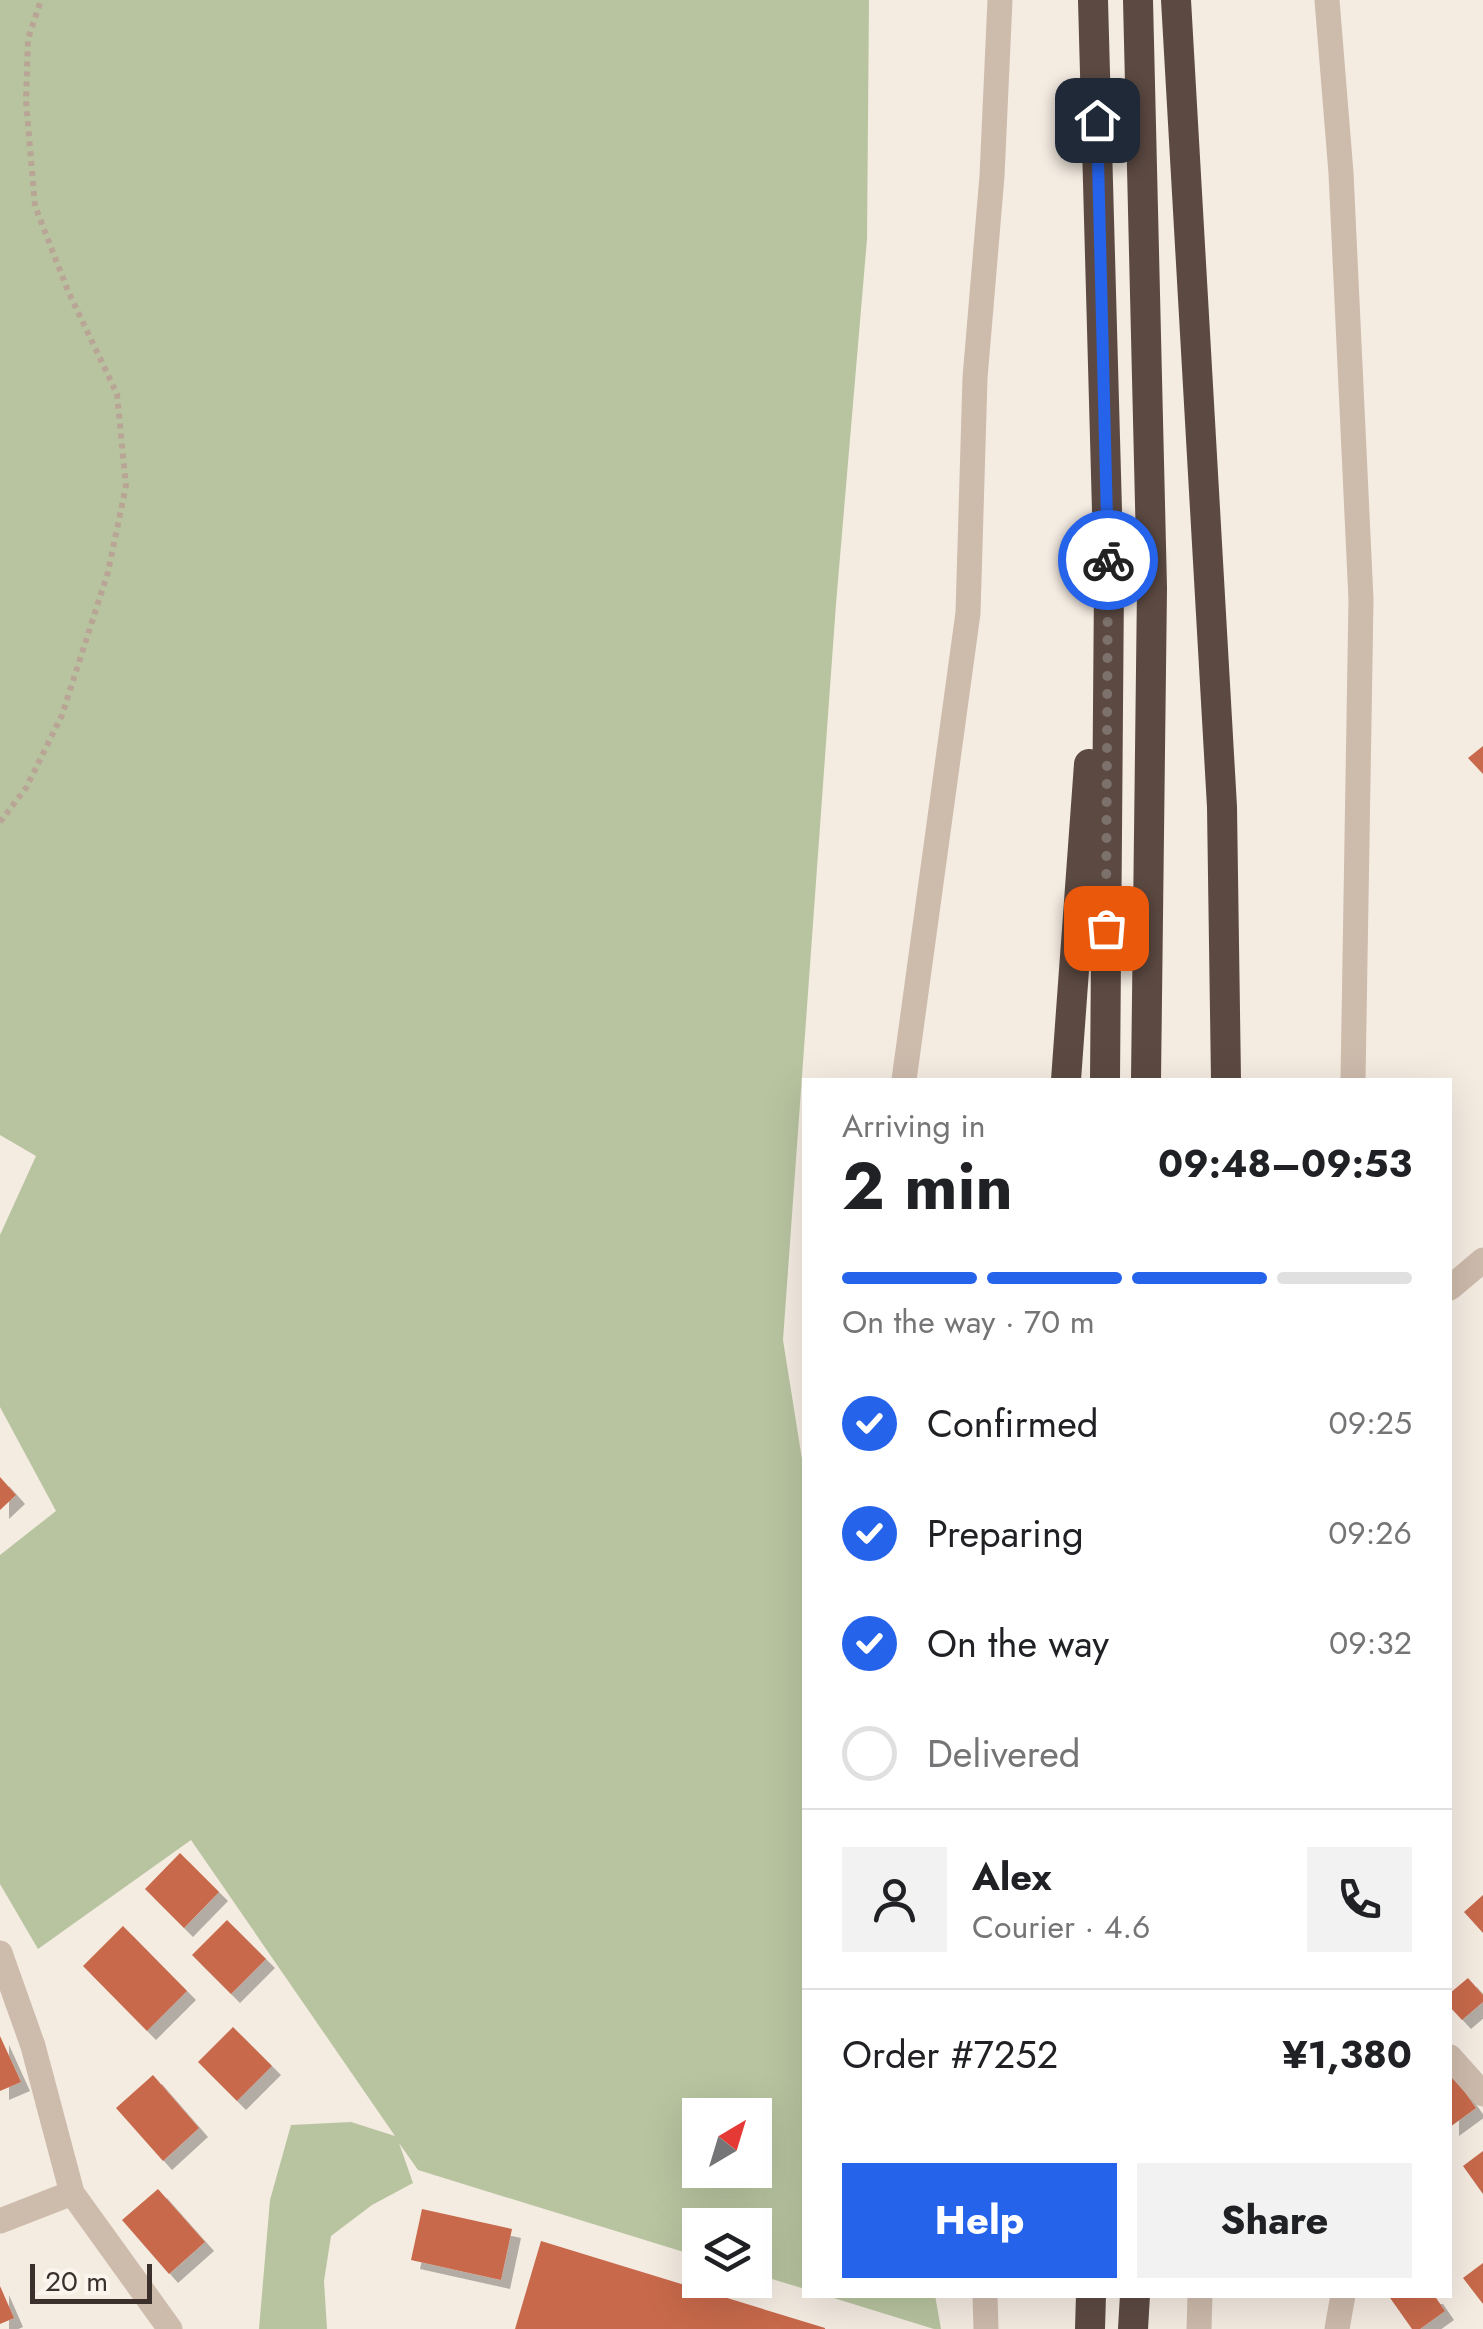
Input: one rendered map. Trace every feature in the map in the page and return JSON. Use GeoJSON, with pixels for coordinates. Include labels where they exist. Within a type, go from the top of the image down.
{"type":"FeatureCollection","features":[{"type":"Feature","properties":{"kind":"highway"},"geometry":{"type":"LineString","coordinates":[[1094,0],[1107,518],[1105,1078]]}},
{"type":"Feature","properties":{"kind":"highway"},"geometry":{"type":"LineString","coordinates":[[1138,0],[1152,588],[1146,1078]]}},
{"type":"Feature","properties":{"kind":"highway"},"geometry":{"type":"LineString","coordinates":[[1176,0],[1222,807],[1226,1078]]}},
{"type":"Feature","properties":{"kind":"highway"},"geometry":{"type":"LineString","coordinates":[[1066,1078],[1107,518]]}},
{"type":"Feature","properties":{"kind":"highway"},"geometry":{"type":"LineString","coordinates":[[1090,2329],[1091,2298]]}},
{"type":"Feature","properties":{"kind":"highway"},"geometry":{"type":"LineString","coordinates":[[1134,2329],[1135,2298]]}},
{"type":"Feature","properties":{"kind":"street"},"geometry":{"type":"LineString","coordinates":[[904,1078],[968,613],[975,378],[992,176],[1000,0]]}},
{"type":"Feature","properties":{"kind":"street"},"geometry":{"type":"LineString","coordinates":[[1328,0],[1341,173],[1360,600],[1353,1078]]}},
{"type":"Feature","properties":{"kind":"street"},"geometry":{"type":"LineString","coordinates":[[1452,1286],[1483,1260]]}},
{"type":"Feature","properties":{"kind":"street"},"geometry":{"type":"LineString","coordinates":[[0,1953],[33,2046],[72,2193],[170,2329]]}},
{"type":"Feature","properties":{"kind":"street"},"geometry":{"type":"LineString","coordinates":[[1452,2059],[1483,2094]]}},
{"type":"Feature","properties":{"kind":"street"},"geometry":{"type":"LineString","coordinates":[[0,2221],[72,2193]]}},
{"type":"Feature","properties":{"kind":"street"},"geometry":{"type":"LineString","coordinates":[[985,2298],[986,2329]]}},
{"type":"Feature","properties":{"kind":"street"},"geometry":{"type":"LineString","coordinates":[[1198,2329],[1200,2298]]}},
{"type":"Feature","properties":{"kind":"street"},"geometry":{"type":"LineString","coordinates":[[1336,2329],[1342,2298]]}},
{"type":"Feature","properties":{"kind":"path"},"geometry":{"type":"LineString","coordinates":[[0,822],[26,788],[62,715],[108,572],[126,486],[117,394],[68,291],[35,206],[26,102],[28,39],[41,0]]}},
{"type":"Feature","properties":{"kind":"green space"},"geometry":{"type":"Polygon","coordinates":[[[0,0],[869,0],[867,239],[836,604],[783,1340],[802,1459],[802,2288],[772,2279],[772,2208],[682,2208],[682,2251],[418,2170],[399,2143],[413,2183],[372,2205],[331,2236],[324,2281],[327,2329],[259,2329],[270,2200],[291,2125],[351,2122],[395,2136],[191,1840],[38,1949],[0,1884],[0,1555],[56,1511],[0,1407],[0,1235],[36,1156],[0,1135],[0,0]]]}},
{"type":"Feature","properties":{"kind":"green space"},"geometry":{"type":"Polygon","coordinates":[[[834,2298],[936,2298],[941,2329],[834,2298]]]}},
{"type":"Feature","properties":{"kind":"building"},"geometry":{"type":"Polygon","coordinates":[[[1483,746],[1483,774],[1468,758],[1483,746]]]}},
{"type":"Feature","properties":{"kind":"building"},"geometry":{"type":"Polygon","coordinates":[[[0,1477],[16,1495],[0,1510],[0,1477]]]}},
{"type":"Feature","properties":{"kind":"building"},"geometry":{"type":"Polygon","coordinates":[[[180,1853],[219,1892],[184,1928],[145,1889],[180,1853]]]}},
{"type":"Feature","properties":{"kind":"building"},"geometry":{"type":"Polygon","coordinates":[[[1483,1895],[1483,1933],[1464,1912],[1483,1895]]]}},
{"type":"Feature","properties":{"kind":"building"},"geometry":{"type":"Polygon","coordinates":[[[227,1920],[266,1959],[231,1994],[192,1955],[227,1920]]]}},
{"type":"Feature","properties":{"kind":"building"},"geometry":{"type":"Polygon","coordinates":[[[123,1926],[187,1991],[147,2031],[83,1966],[123,1926]]]}},
{"type":"Feature","properties":{"kind":"building"},"geometry":{"type":"Polygon","coordinates":[[[1468,1978],[1483,1995],[1483,2002],[1462,2020],[1452,2009],[1452,1991],[1468,1978]]]}},
{"type":"Feature","properties":{"kind":"building"},"geometry":{"type":"Polygon","coordinates":[[[233,2027],[272,2066],[237,2101],[198,2062],[233,2027]]]}},
{"type":"Feature","properties":{"kind":"building"},"geometry":{"type":"Polygon","coordinates":[[[0,2036],[21,2082],[0,2091],[0,2036]]]}},
{"type":"Feature","properties":{"kind":"building"},"geometry":{"type":"Polygon","coordinates":[[[153,2075],[199,2128],[163,2161],[116,2108],[153,2075]]]}},
{"type":"Feature","properties":{"kind":"building"},"geometry":{"type":"Polygon","coordinates":[[[1452,2078],[1476,2108],[1452,2126],[1452,2078]]]}},
{"type":"Feature","properties":{"kind":"building"},"geometry":{"type":"Polygon","coordinates":[[[1483,2151],[1483,2194],[1463,2166],[1483,2151]]]}},
{"type":"Feature","properties":{"kind":"building"},"geometry":{"type":"Polygon","coordinates":[[[158,2189],[205,2242],[169,2274],[122,2220],[158,2189]]]}},
{"type":"Feature","properties":{"kind":"building"},"geometry":{"type":"Polygon","coordinates":[[[422,2209],[512,2229],[501,2280],[411,2260],[422,2209]]]}},
{"type":"Feature","properties":{"kind":"building"},"geometry":{"type":"Polygon","coordinates":[[[541,2241],[682,2284],[682,2298],[727,2298],[825,2328],[825,2329],[515,2329],[541,2241]]]}},
{"type":"Feature","properties":{"kind":"building"},"geometry":{"type":"Polygon","coordinates":[[[1483,2263],[1483,2304],[1463,2278],[1483,2263]]]}},
{"type":"Feature","properties":{"kind":"building"},"geometry":{"type":"Polygon","coordinates":[[[0,2286],[14,2318],[0,2324],[0,2286]]]}},
{"type":"Feature","properties":{"kind":"building"},"geometry":{"type":"Polygon","coordinates":[[[1390,2298],[1436,2298],[1445,2311],[1420,2329],[1412,2329],[1390,2298]]]}},
{"type":"Feature","properties":{"kind":"way so far"},"geometry":{"type":"LineString","coordinates":[[1106,928],[1108,560]]}},
{"type":"Feature","properties":{"kind":"route"},"geometry":{"type":"LineString","coordinates":[[1097,120],[1108,560]]}}]}
